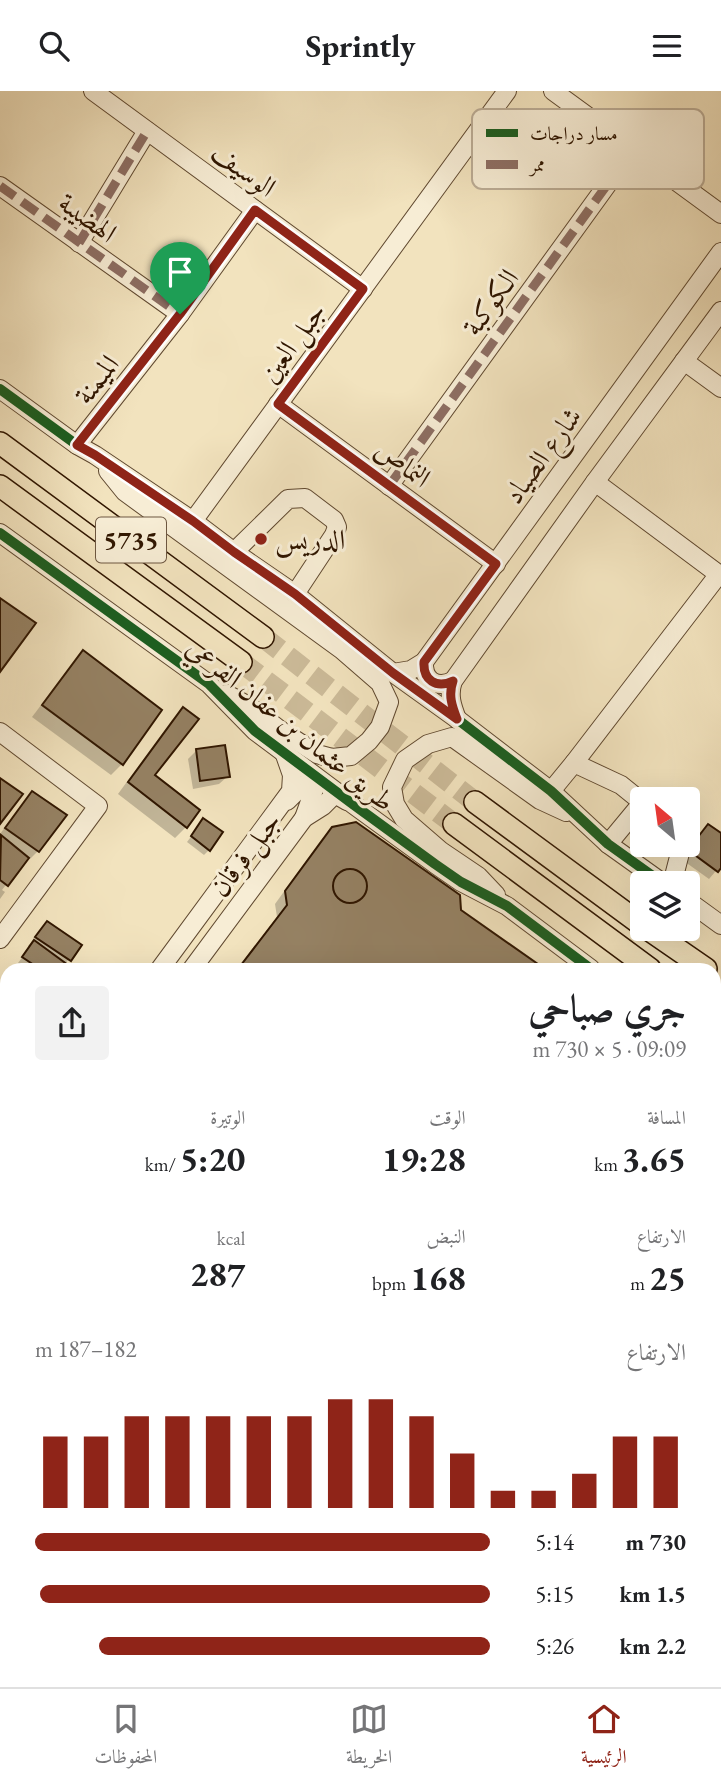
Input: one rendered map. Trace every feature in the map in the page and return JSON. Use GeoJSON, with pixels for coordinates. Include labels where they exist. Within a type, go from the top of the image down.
{"type":"FeatureCollection","features":[{"type":"Feature","properties":{"kind":"main road","name":"5735"},"geometry":{"type":"LineString","coordinates":[[0,443],[262,637]]}},
{"type":"Feature","properties":{"kind":"main road","name":"5735"},"geometry":{"type":"LineString","coordinates":[[0,486],[241,662]]}},
{"type":"Feature","properties":{"kind":"main road"},"geometry":{"type":"LineString","coordinates":[[475,802],[630,916]]}},
{"type":"Feature","properties":{"kind":"main road"},"geometry":{"type":"LineString","coordinates":[[454,824],[642,963]]}},
{"type":"Feature","properties":{"kind":"main road"},"geometry":{"type":"LineString","coordinates":[[665,941],[697,963]]}},
{"type":"Feature","properties":{"kind":"street","name":"الوسيف"},"geometry":{"type":"LineString","coordinates":[[93,91],[363,289]]}},
{"type":"Feature","properties":{"kind":"street","name":"جبل العين"},"geometry":{"type":"LineString","coordinates":[[494,109],[507,91]]}},
{"type":"Feature","properties":{"kind":"street"},"geometry":{"type":"LineString","coordinates":[[553,91],[578,109]]}},
{"type":"Feature","properties":{"kind":"street"},"geometry":{"type":"LineString","coordinates":[[79,243],[147,131]]}},
{"type":"Feature","properties":{"kind":"street","name":"جبل العين"},"geometry":{"type":"LineString","coordinates":[[193,521],[472,139]]}},
{"type":"Feature","properties":{"kind":"street","name":"الهضيبة"},"geometry":{"type":"LineString","coordinates":[[0,186],[180,314]]}},
{"type":"Feature","properties":{"kind":"street","name":"الكوكبة"},"geometry":{"type":"LineString","coordinates":[[389,486],[604,189]]}},
{"type":"Feature","properties":{"kind":"street"},"geometry":{"type":"LineString","coordinates":[[687,189],[721,214]]}},
{"type":"Feature","properties":{"kind":"street","name":"الميمنة"},"geometry":{"type":"LineString","coordinates":[[77,445],[180,314],[255,210]]}},
{"type":"Feature","properties":{"kind":"street","name":"شارع الصياد"},"geometry":{"type":"LineString","coordinates":[[424,662],[721,252]]}},
{"type":"Feature","properties":{"kind":"street"},"geometry":{"type":"LineString","coordinates":[[457,719],[450,693],[453,681],[721,311]]}},
{"type":"Feature","properties":{"kind":"street"},"geometry":{"type":"LineString","coordinates":[[684,361],[721,388]]}},
{"type":"Feature","properties":{"kind":"street"},"geometry":{"type":"LineString","coordinates":[[0,389],[295,594],[393,673],[551,791],[608,844],[646,871]]}},
{"type":"Feature","properties":{"kind":"street","name":"النماص"},"geometry":{"type":"LineString","coordinates":[[278,404],[496,564]]}},
{"type":"Feature","properties":{"kind":"street"},"geometry":{"type":"LineString","coordinates":[[95,455],[125,492],[342,650],[380,683],[389,702],[380,727],[369,741],[351,756],[332,758],[317,754],[251,708],[209,684]]}},
{"type":"Feature","properties":{"kind":"street"},"geometry":{"type":"LineString","coordinates":[[551,791],[720,575],[595,482]]}},
{"type":"Feature","properties":{"kind":"street"},"geometry":{"type":"LineString","coordinates":[[234,552],[288,499],[305,498],[334,520],[337,527],[295,594]]}},
{"type":"Feature","properties":{"kind":"street","name":"طريق عثمان بن عفان الفرعي"},"geometry":{"type":"LineString","coordinates":[[0,533],[209,684],[255,731],[354,805],[444,870],[507,907],[583,963]]}},
{"type":"Feature","properties":{"kind":"street"},"geometry":{"type":"LineString","coordinates":[[424,662],[428,679],[435,684],[444,685],[453,681]]}},
{"type":"Feature","properties":{"kind":"street"},"geometry":{"type":"LineString","coordinates":[[393,673],[411,670],[424,662]]}},
{"type":"Feature","properties":{"kind":"street"},"geometry":{"type":"LineString","coordinates":[[0,731],[98,806],[0,939]]}},
{"type":"Feature","properties":{"kind":"street"},"geometry":{"type":"LineString","coordinates":[[507,907],[478,876],[441,851],[404,819],[395,804],[392,787],[404,760],[428,744],[452,737],[540,800],[584,822]]}},
{"type":"Feature","properties":{"kind":"street","name":"جبل فرقان"},"geometry":{"type":"LineString","coordinates":[[164,963],[291,791],[292,775],[285,754]]}},
{"type":"Feature","properties":{"kind":"street"},"geometry":{"type":"LineString","coordinates":[[575,762],[621,785],[630,793]]}},
{"type":"Feature","properties":{"kind":"street"},"geometry":{"type":"LineString","coordinates":[[279,808],[303,785],[313,793],[304,818]]}},
{"type":"Feature","properties":{"kind":"street","name":"جبل فرقان"},"geometry":{"type":"LineString","coordinates":[[196,963],[304,818],[335,795],[354,805]]}},
{"type":"Feature","properties":{"kind":"street"},"geometry":{"type":"LineString","coordinates":[[608,844],[630,817]]}},
{"type":"Feature","properties":{"kind":"street"},"geometry":{"type":"LineString","coordinates":[[700,910],[721,925]]}},
{"type":"Feature","properties":{"kind":"building"},"geometry":{"type":"Polygon","coordinates":[[[0,598],[36,623],[0,672],[0,598]]]}},
{"type":"Feature","properties":{"kind":"building"},"geometry":{"type":"Polygon","coordinates":[[[83,650],[162,710],[123,765],[42,705],[83,650]]]}},
{"type":"Feature","properties":{"kind":"building"},"geometry":{"type":"Polygon","coordinates":[[[183,707],[199,719],[155,775],[200,810],[187,828],[128,782],[183,707]]]}},
{"type":"Feature","properties":{"kind":"building"},"geometry":{"type":"Polygon","coordinates":[[[225,745],[230,777],[200,781],[196,749],[225,745]]]}},
{"type":"Feature","properties":{"kind":"building"},"geometry":{"type":"Polygon","coordinates":[[[0,778],[23,794],[0,824],[0,778]]]}},
{"type":"Feature","properties":{"kind":"building"},"geometry":{"type":"Polygon","coordinates":[[[32,791],[67,815],[39,852],[5,828],[32,791]]]}},
{"type":"Feature","properties":{"kind":"building"},"geometry":{"type":"Polygon","coordinates":[[[203,818],[223,832],[210,851],[191,836],[203,818]]]}},
{"type":"Feature","properties":{"kind":"building"},"geometry":{"type":"Polygon","coordinates":[[[356,822],[460,895],[461,910],[536,963],[243,963],[287,905],[285,891],[332,827],[356,822]]]}},
{"type":"Feature","properties":{"kind":"building"},"geometry":{"type":"Polygon","coordinates":[[[708,824],[721,833],[721,868],[718,872],[698,857],[700,857],[700,834],[708,824]]]}},
{"type":"Feature","properties":{"kind":"building"},"geometry":{"type":"Polygon","coordinates":[[[1,835],[29,858],[8,886],[0,880],[1,835]]]}},
{"type":"Feature","properties":{"kind":"building"},"geometry":{"type":"Polygon","coordinates":[[[350,869],[362,874],[367,886],[362,898],[350,903],[338,898],[333,886],[338,874],[350,869]]]}},
{"type":"Feature","properties":{"kind":"building"},"geometry":{"type":"Polygon","coordinates":[[[47,921],[82,945],[71,961],[35,937],[47,921]]]}},
{"type":"Feature","properties":{"kind":"building"},"geometry":{"type":"Polygon","coordinates":[[[34,940],[65,963],[31,963],[22,957],[34,940]]]}},
{"type":"Feature","properties":{"kind":"tunnel"},"geometry":{"type":"LineString","coordinates":[[263,637],[475,802]]}},
{"type":"Feature","properties":{"kind":"tunnel"},"geometry":{"type":"LineString","coordinates":[[241,662],[454,824]]}},
{"type":"Feature","properties":{"kind":"marked path"},"geometry":{"type":"LineString","coordinates":[[79,243],[147,131]]}},
{"type":"Feature","properties":{"kind":"marked path"},"geometry":{"type":"LineString","coordinates":[[0,186],[180,314]]}},
{"type":"Feature","properties":{"kind":"marked path"},"geometry":{"type":"LineString","coordinates":[[389,486],[604,189]]}},
{"type":"Feature","properties":{"kind":"marked path"},"geometry":{"type":"LineString","coordinates":[[77,445],[180,314],[255,210]]}},
{"type":"Feature","properties":{"kind":"marked path"},"geometry":{"type":"LineString","coordinates":[[278,404],[496,564]]}},
{"type":"Feature","properties":{"kind":"cycle path"},"geometry":{"type":"LineString","coordinates":[[0,389],[295,594],[393,673],[551,791],[608,844],[646,871]]}},
{"type":"Feature","properties":{"kind":"cycle path"},"geometry":{"type":"LineString","coordinates":[[0,533],[209,684],[255,731],[354,805],[461,882],[507,906],[583,963]]}},
{"type":"Feature","properties":{"kind":"place","name":"الدريس"},"geometry":{"type":"Point","coordinates":[261,539]}},
{"type":"Feature","properties":{"kind":"route"},"geometry":{"type":"LineString","coordinates":[[255,210],[363,289],[278,404],[496,564],[424,662],[428,679],[435,684],[444,685],[453,681],[450,693],[457,719],[393,673],[295,594],[193,521],[77,445],[180,314],[255,210]]}}]}
